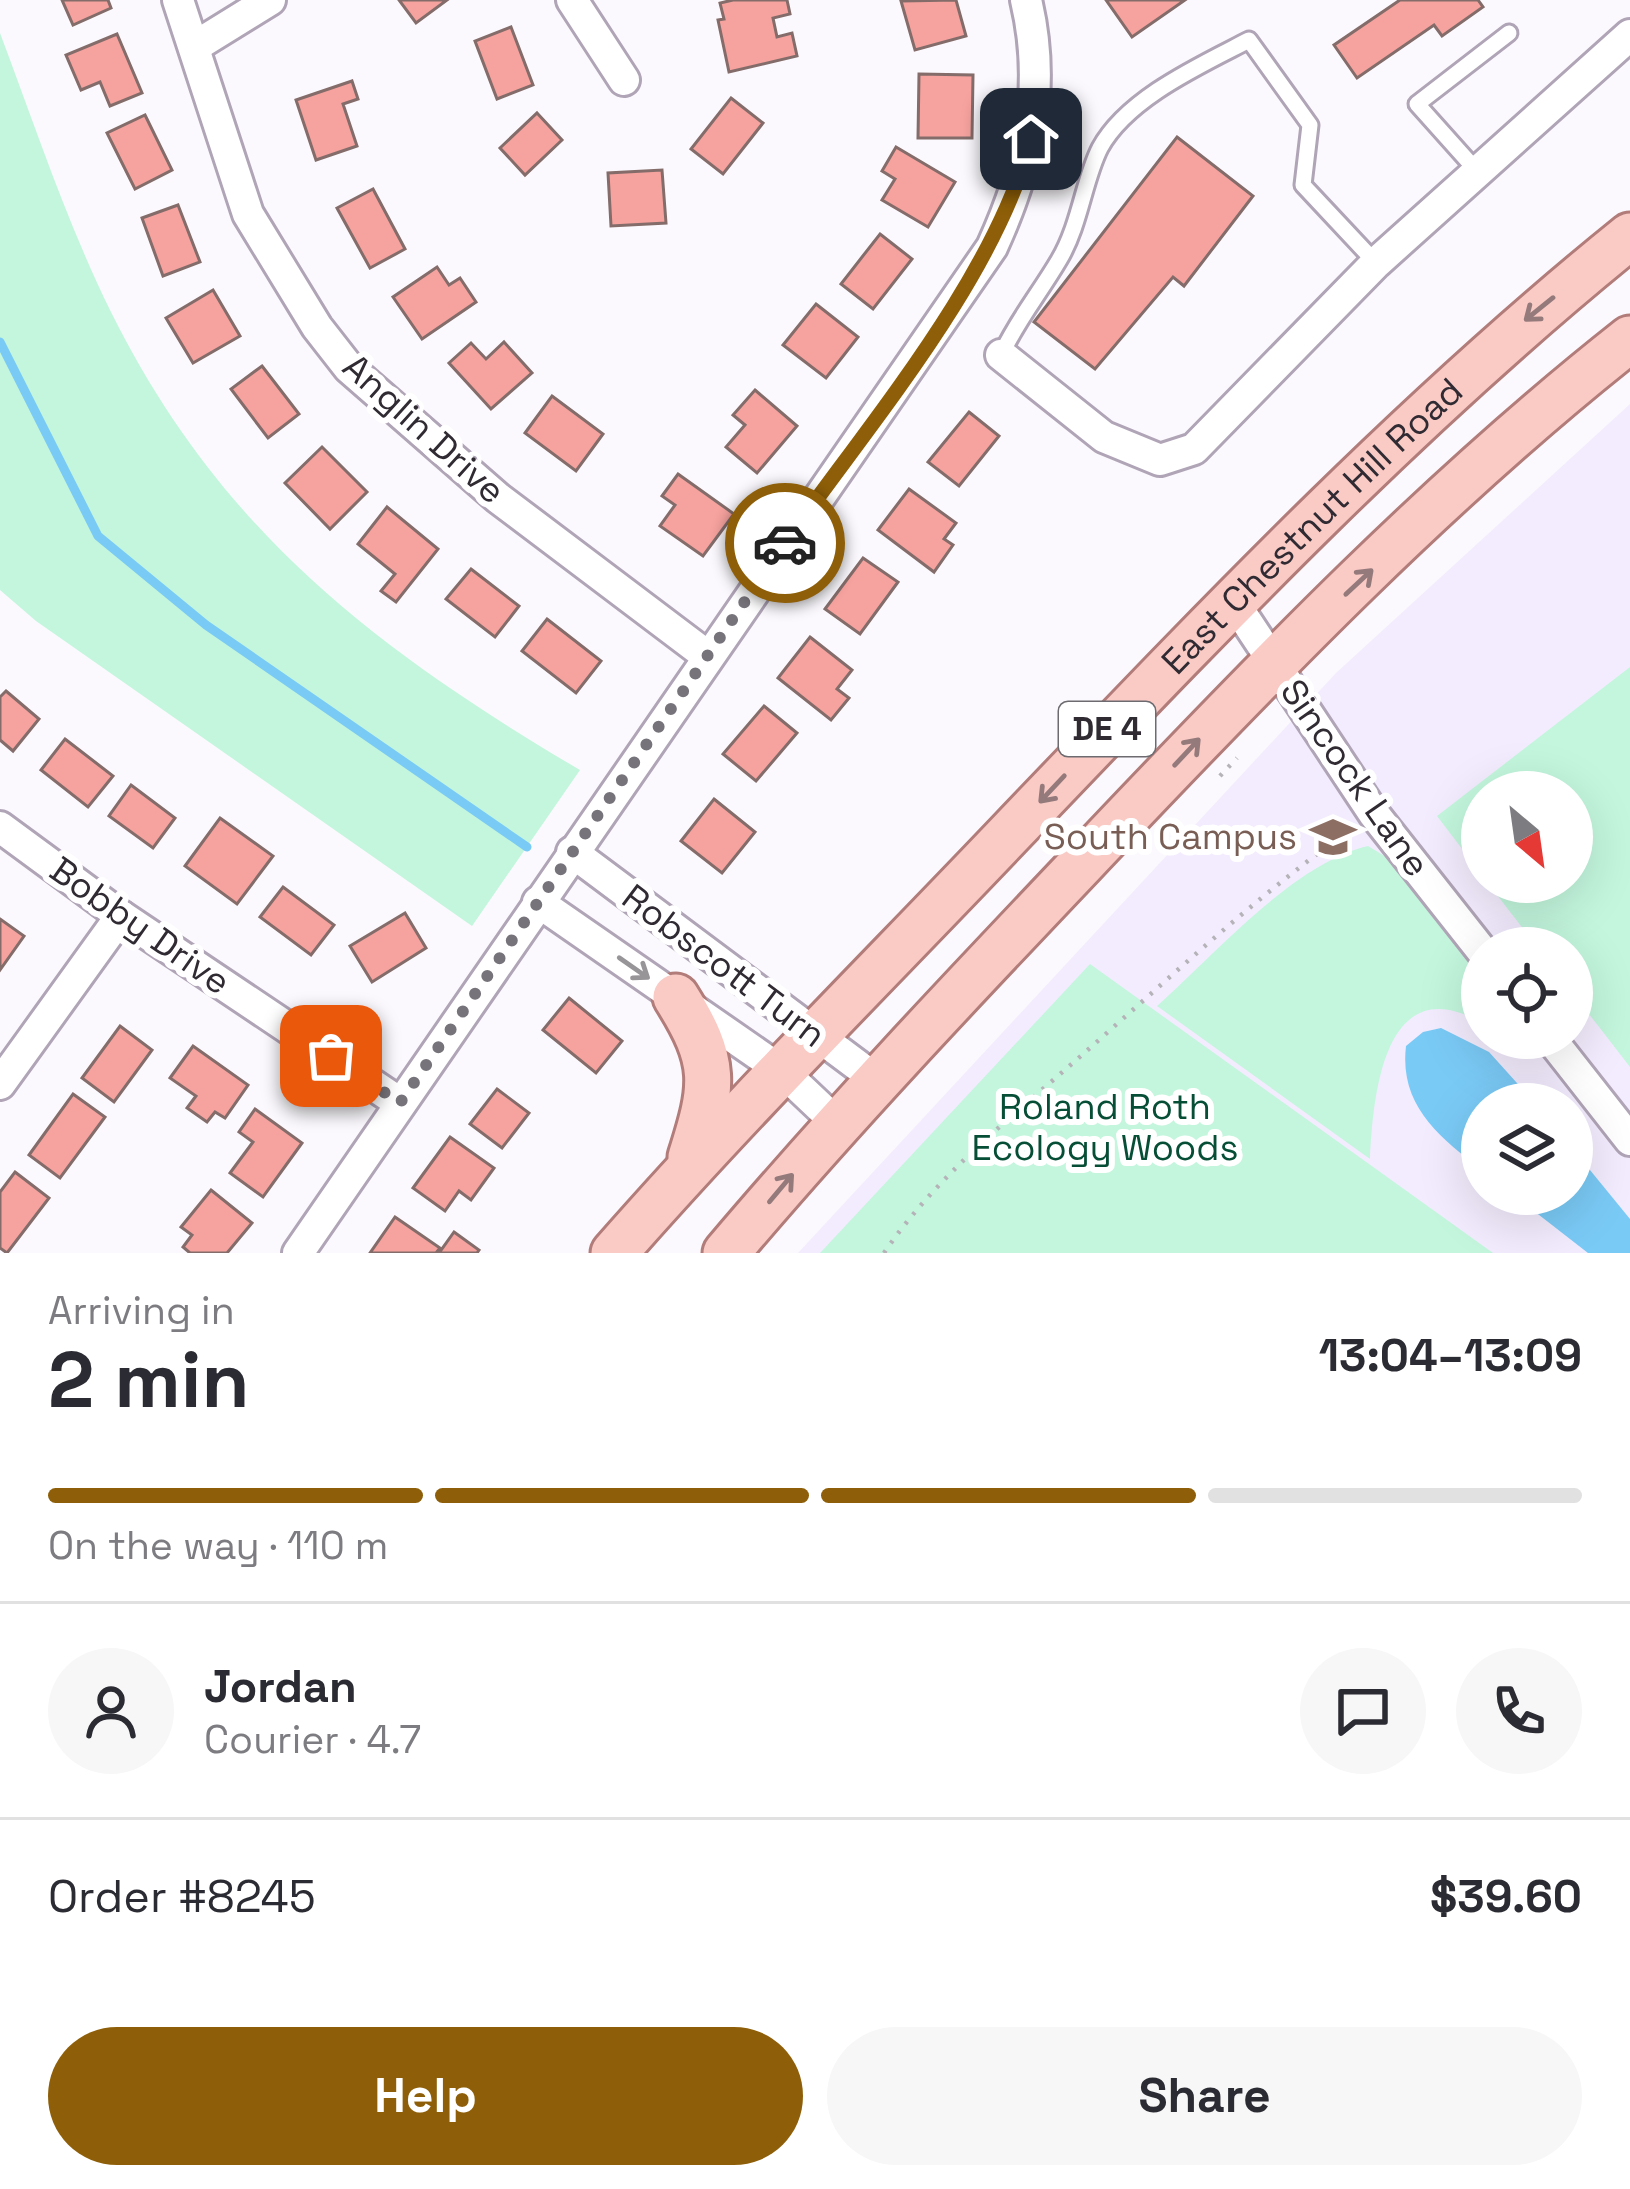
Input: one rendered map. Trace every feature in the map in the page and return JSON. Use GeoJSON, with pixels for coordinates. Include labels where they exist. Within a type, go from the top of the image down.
{"type":"FeatureCollection","features":[{"type":"Feature","properties":{"kind":"main road","name":"East Chestnut Hill Road"},"geometry":{"type":"LineString","coordinates":[[614,1253],[688,1168],[1233,601],[1462,376],[1630,236]]}},
{"type":"Feature","properties":{"kind":"main road","name":"East Chestnut Hill Road"},"geometry":{"type":"LineString","coordinates":[[726,1253],[837,1123],[1273,662],[1630,335]]}},
{"type":"Feature","properties":{"kind":"main road"},"geometry":{"type":"LineString","coordinates":[[676,997],[706,1051],[711,1079],[688,1168]]}},
{"type":"Feature","properties":{"kind":"street","name":"Anglin Drive"},"geometry":{"type":"LineString","coordinates":[[178,0],[248,214],[317,327],[349,368],[498,498],[706,655]]}},
{"type":"Feature","properties":{"kind":"street"},"geometry":{"type":"LineString","coordinates":[[194,47],[270,0]]}},
{"type":"Feature","properties":{"kind":"street"},"geometry":{"type":"LineString","coordinates":[[572,0],[624,80]]}},
{"type":"Feature","properties":{"kind":"street"},"geometry":{"type":"LineString","coordinates":[[298,1253],[706,655],[992,247],[1018,190],[1031,139],[1037,81],[1026,0]]}},
{"type":"Feature","properties":{"kind":"street"},"geometry":{"type":"LineString","coordinates":[[1001,355],[1104,437],[1160,460],[1194,449],[1376,263],[1630,35]]}},
{"type":"Feature","properties":{"kind":"street","name":"Sincock Lane"},"geometry":{"type":"LineString","coordinates":[[1233,601],[1374,814],[1463,927]]}},
{"type":"Feature","properties":{"kind":"street","name":"Bobby Drive"},"geometry":{"type":"LineString","coordinates":[[0,827],[121,916],[400,1103]]}},
{"type":"Feature","properties":{"kind":"street","name":"Robscott Turn"},"geometry":{"type":"LineString","coordinates":[[572,852],[877,1080]]}},
{"type":"Feature","properties":{"kind":"street","name":"Robscott Turn"},"geometry":{"type":"LineString","coordinates":[[538,902],[782,1071],[837,1123]]}},
{"type":"Feature","properties":{"kind":"street"},"geometry":{"type":"LineString","coordinates":[[0,1084],[121,916]]}},
{"type":"Feature","properties":{"kind":"street"},"geometry":{"type":"LineString","coordinates":[[1566,1059],[1630,1140]]}},
{"type":"Feature","properties":{"kind":"lane"},"geometry":{"type":"LineString","coordinates":[[1476,170],[1417,104],[1509,33]]}},
{"type":"Feature","properties":{"kind":"lane"},"geometry":{"type":"LineString","coordinates":[[1001,355],[1024,307],[1058,261],[1086,200],[1100,148],[1133,111],[1249,40],[1310,125],[1303,185],[1376,263]]}},
{"type":"Feature","properties":{"kind":"path"},"geometry":{"type":"LineString","coordinates":[[884,1253],[911,1213],[1019,1112],[1298,867],[1374,814]]}},
{"type":"Feature","properties":{"kind":"shaded area","name":"South Campus"},"geometry":{"type":"Polygon","coordinates":[[[1630,404],[1630,1253],[798,1253],[1336,673],[1630,404]]]}},
{"type":"Feature","properties":{"kind":"green space"},"geometry":{"type":"Polygon","coordinates":[[[0,33],[52,174],[111,312],[154,390],[201,459],[253,521],[370,630],[505,725],[580,770],[472,926],[36,621],[0,590],[0,33]]]}},
{"type":"Feature","properties":{"kind":"green space"},"geometry":{"type":"Polygon","coordinates":[[[1630,667],[1630,1067],[1593,1019],[1593,927],[1522,927],[1503,903],[1593,903],[1593,771],[1495,771],[1630,667]]]}},
{"type":"Feature","properties":{"kind":"green space"},"geometry":{"type":"Polygon","coordinates":[[[1461,797],[1461,847],[1437,816],[1461,797]]]}},
{"type":"Feature","properties":{"kind":"green space"},"geometry":{"type":"Polygon","coordinates":[[[1368,846],[1396,863],[1461,947],[1461,1015],[1424,1011],[1405,1024],[1391,1045],[1375,1102],[1370,1159],[1157,1006],[1284,891],[1340,856],[1368,846]]]}},
{"type":"Feature","properties":{"kind":"green space","name":"Roland Roth Ecology Woods"},"geometry":{"type":"Polygon","coordinates":[[[1090,964],[1493,1253],[820,1253],[1090,964]]]}},
{"type":"Feature","properties":{"kind":"water"},"geometry":{"type":"Polygon","coordinates":[[[1441,1028],[1461,1038],[1461,1059],[1495,1059],[1517,1083],[1461,1083],[1461,1153],[1425,1118],[1409,1086],[1406,1046],[1423,1032],[1441,1028]]]}},
{"type":"Feature","properties":{"kind":"water"},"geometry":{"type":"Polygon","coordinates":[[[1593,1174],[1630,1219],[1630,1253],[1588,1253],[1539,1215],[1593,1215],[1593,1174]]]}},
{"type":"Feature","properties":{"kind":"building"},"geometry":{"type":"Polygon","coordinates":[[[62,0],[108,0],[111,8],[73,25],[62,0]]]}},
{"type":"Feature","properties":{"kind":"building"},"geometry":{"type":"Polygon","coordinates":[[[399,0],[447,0],[416,23],[399,0]]]}},
{"type":"Feature","properties":{"kind":"building"},"geometry":{"type":"Polygon","coordinates":[[[787,0],[790,14],[773,18],[777,37],[792,33],[797,56],[729,72],[718,20],[724,19],[720,3],[787,0]]]}},
{"type":"Feature","properties":{"kind":"building"},"geometry":{"type":"Polygon","coordinates":[[[956,0],[966,36],[915,50],[901,1],[956,0]]]}},
{"type":"Feature","properties":{"kind":"building"},"geometry":{"type":"Polygon","coordinates":[[[1106,0],[1185,0],[1132,37],[1106,0]]]}},
{"type":"Feature","properties":{"kind":"building"},"geometry":{"type":"Polygon","coordinates":[[[1400,0],[1478,0],[1483,7],[1442,36],[1434,25],[1357,78],[1334,45],[1400,0]]]}},
{"type":"Feature","properties":{"kind":"building"},"geometry":{"type":"Polygon","coordinates":[[[511,27],[533,85],[497,99],[475,41],[511,27]]]}},
{"type":"Feature","properties":{"kind":"building"},"geometry":{"type":"Polygon","coordinates":[[[117,34],[142,93],[110,106],[100,82],[81,90],[66,55],[117,34]]]}},
{"type":"Feature","properties":{"kind":"building"},"geometry":{"type":"Polygon","coordinates":[[[919,74],[973,75],[972,138],[918,138],[919,74]]]}},
{"type":"Feature","properties":{"kind":"building"},"geometry":{"type":"Polygon","coordinates":[[[352,81],[358,99],[343,104],[357,146],[316,160],[296,100],[352,81]]]}},
{"type":"Feature","properties":{"kind":"building"},"geometry":{"type":"Polygon","coordinates":[[[731,98],[763,123],[723,174],[691,149],[731,98]]]}},
{"type":"Feature","properties":{"kind":"building"},"geometry":{"type":"Polygon","coordinates":[[[537,113],[562,140],[525,175],[500,148],[537,113]]]}},
{"type":"Feature","properties":{"kind":"building"},"geometry":{"type":"Polygon","coordinates":[[[145,115],[172,170],[135,189],[107,133],[145,115]]]}},
{"type":"Feature","properties":{"kind":"building"},"geometry":{"type":"Polygon","coordinates":[[[1177,137],[1253,196],[1184,286],[1173,277],[1095,369],[1034,322],[1177,137]]]}},
{"type":"Feature","properties":{"kind":"building"},"geometry":{"type":"Polygon","coordinates":[[[896,147],[955,182],[928,227],[882,200],[895,179],[882,171],[896,147]]]}},
{"type":"Feature","properties":{"kind":"building"},"geometry":{"type":"Polygon","coordinates":[[[662,170],[666,223],[611,226],[608,173],[662,170]]]}},
{"type":"Feature","properties":{"kind":"building"},"geometry":{"type":"Polygon","coordinates":[[[373,189],[405,249],[370,268],[337,208],[373,189]]]}},
{"type":"Feature","properties":{"kind":"building"},"geometry":{"type":"Polygon","coordinates":[[[178,205],[200,262],[163,276],[142,218],[178,205]]]}},
{"type":"Feature","properties":{"kind":"building"},"geometry":{"type":"Polygon","coordinates":[[[880,234],[912,259],[873,309],[841,284],[880,234]]]}},
{"type":"Feature","properties":{"kind":"building"},"geometry":{"type":"Polygon","coordinates":[[[437,267],[449,285],[460,278],[476,302],[422,339],[393,297],[437,267]]]}},
{"type":"Feature","properties":{"kind":"building"},"geometry":{"type":"Polygon","coordinates":[[[213,290],[240,336],[193,363],[166,318],[213,290]]]}},
{"type":"Feature","properties":{"kind":"building"},"geometry":{"type":"Polygon","coordinates":[[[816,304],[858,337],[826,378],[783,345],[816,304]]]}},
{"type":"Feature","properties":{"kind":"building"},"geometry":{"type":"Polygon","coordinates":[[[504,342],[532,373],[491,409],[449,363],[471,343],[486,359],[504,342]]]}},
{"type":"Feature","properties":{"kind":"building"},"geometry":{"type":"Polygon","coordinates":[[[262,366],[299,414],[268,438],[231,389],[262,366]]]}},
{"type":"Feature","properties":{"kind":"building"},"geometry":{"type":"Polygon","coordinates":[[[755,390],[797,426],[757,473],[726,447],[745,425],[733,415],[755,390]]]}},
{"type":"Feature","properties":{"kind":"building"},"geometry":{"type":"Polygon","coordinates":[[[552,396],[603,434],[576,471],[525,433],[552,396]]]}},
{"type":"Feature","properties":{"kind":"building"},"geometry":{"type":"Polygon","coordinates":[[[969,412],[999,436],[959,486],[928,462],[969,412]]]}},
{"type":"Feature","properties":{"kind":"building"},"geometry":{"type":"Polygon","coordinates":[[[322,447],[367,492],[330,529],[285,483],[322,447]]]}},
{"type":"Feature","properties":{"kind":"building"},"geometry":{"type":"Polygon","coordinates":[[[678,474],[734,514],[703,556],[660,526],[675,505],[662,496],[678,474]]]}},
{"type":"Feature","properties":{"kind":"building"},"geometry":{"type":"Polygon","coordinates":[[[909,489],[956,523],[944,539],[953,545],[934,572],[878,530],[909,489]]]}},
{"type":"Feature","properties":{"kind":"building"},"geometry":{"type":"Polygon","coordinates":[[[387,507],[438,549],[396,602],[381,591],[395,574],[358,544],[387,507]]]}},
{"type":"Feature","properties":{"kind":"building"},"geometry":{"type":"Polygon","coordinates":[[[863,558],[898,582],[860,634],[825,609],[863,558]]]}},
{"type":"Feature","properties":{"kind":"building"},"geometry":{"type":"Polygon","coordinates":[[[471,569],[519,606],[495,637],[446,599],[471,569]]]}},
{"type":"Feature","properties":{"kind":"building"},"geometry":{"type":"Polygon","coordinates":[[[547,619],[601,661],[576,693],[522,651],[547,619]]]}},
{"type":"Feature","properties":{"kind":"building"},"geometry":{"type":"Polygon","coordinates":[[[810,637],[852,670],[837,689],[849,698],[831,720],[778,678],[810,637]]]}},
{"type":"Feature","properties":{"kind":"building"},"geometry":{"type":"Polygon","coordinates":[[[6,691],[39,719],[13,751],[0,740],[0,697],[6,691]]]}},
{"type":"Feature","properties":{"kind":"building"},"geometry":{"type":"Polygon","coordinates":[[[764,706],[797,733],[756,781],[723,754],[764,706]]]}},
{"type":"Feature","properties":{"kind":"building"},"geometry":{"type":"Polygon","coordinates":[[[65,739],[113,776],[88,807],[41,770],[65,739]]]}},
{"type":"Feature","properties":{"kind":"building"},"geometry":{"type":"Polygon","coordinates":[[[131,785],[175,818],[153,848],[109,816],[131,785]]]}},
{"type":"Feature","properties":{"kind":"building"},"geometry":{"type":"Polygon","coordinates":[[[714,799],[755,832],[722,873],[681,841],[714,799]]]}},
{"type":"Feature","properties":{"kind":"building"},"geometry":{"type":"Polygon","coordinates":[[[220,818],[273,856],[237,904],[185,866],[220,818]]]}},
{"type":"Feature","properties":{"kind":"building"},"geometry":{"type":"Polygon","coordinates":[[[283,887],[334,925],[311,955],[260,917],[283,887]]]}},
{"type":"Feature","properties":{"kind":"building"},"geometry":{"type":"Polygon","coordinates":[[[405,913],[426,948],[372,982],[350,946],[405,913]]]}},
{"type":"Feature","properties":{"kind":"building"},"geometry":{"type":"Polygon","coordinates":[[[0,919],[24,936],[0,970],[0,919]]]}},
{"type":"Feature","properties":{"kind":"building"},"geometry":{"type":"Polygon","coordinates":[[[569,998],[622,1041],[596,1073],[543,1030],[569,998]]]}},
{"type":"Feature","properties":{"kind":"building"},"geometry":{"type":"Polygon","coordinates":[[[120,1026],[152,1050],[114,1102],[82,1078],[120,1026]]]}},
{"type":"Feature","properties":{"kind":"building"},"geometry":{"type":"Polygon","coordinates":[[[193,1046],[248,1085],[225,1118],[215,1112],[207,1122],[187,1108],[196,1096],[170,1078],[193,1046]]]}},
{"type":"Feature","properties":{"kind":"building"},"geometry":{"type":"Polygon","coordinates":[[[497,1089],[529,1113],[502,1148],[470,1124],[497,1089]]]}},
{"type":"Feature","properties":{"kind":"building"},"geometry":{"type":"Polygon","coordinates":[[[73,1094],[105,1117],[60,1178],[29,1155],[73,1094]]]}},
{"type":"Feature","properties":{"kind":"building"},"geometry":{"type":"Polygon","coordinates":[[[255,1109],[302,1143],[263,1197],[230,1173],[253,1142],[239,1132],[255,1109]]]}},
{"type":"Feature","properties":{"kind":"building"},"geometry":{"type":"Polygon","coordinates":[[[450,1137],[494,1168],[471,1200],[459,1191],[445,1211],[413,1188],[450,1137]]]}},
{"type":"Feature","properties":{"kind":"building"},"geometry":{"type":"Polygon","coordinates":[[[15,1172],[49,1198],[7,1253],[0,1248],[0,1192],[15,1172]]]}},
{"type":"Feature","properties":{"kind":"building"},"geometry":{"type":"Polygon","coordinates":[[[211,1190],[252,1223],[227,1253],[190,1253],[183,1247],[192,1235],[181,1227],[211,1190]]]}},
{"type":"Feature","properties":{"kind":"building"},"geometry":{"type":"Polygon","coordinates":[[[395,1217],[440,1248],[436,1253],[370,1253],[395,1217]]]}},
{"type":"Feature","properties":{"kind":"building"},"geometry":{"type":"Polygon","coordinates":[[[454,1232],[479,1250],[477,1253],[439,1253],[454,1232]]]}},
{"type":"Feature","properties":{"kind":"waterway"},"geometry":{"type":"LineString","coordinates":[[0,342],[98,536],[206,625],[527,847]]}},
{"type":"Feature","properties":{"kind":"way so far"},"geometry":{"type":"LineString","coordinates":[[331,1056],[400,1103],[785,543]]}},
{"type":"Feature","properties":{"kind":"place","name":"South Campus"},"geometry":{"type":"Point","coordinates":[1333,837]}},
{"type":"Feature","properties":{"kind":"route"},"geometry":{"type":"LineString","coordinates":[[785,543],[992,247],[1018,190],[1031,139]]}}]}
